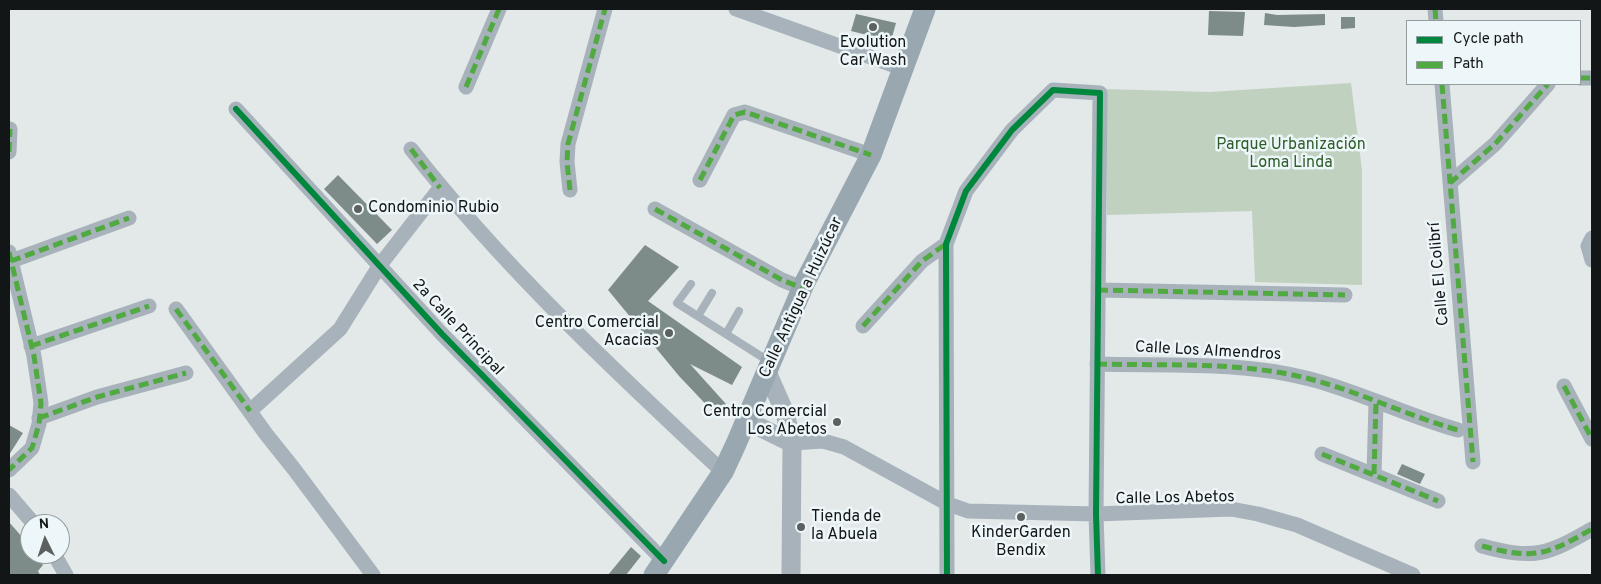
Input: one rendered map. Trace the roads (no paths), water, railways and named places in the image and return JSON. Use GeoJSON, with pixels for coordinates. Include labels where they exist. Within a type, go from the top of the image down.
{"type":"FeatureCollection","features":[{"type":"Feature","properties":{"kind":"main road","name":"Calle Antigua a Huizúcar"},"geometry":{"type":"LineString","coordinates":[[659,568],[722,472],[747,421],[802,288],[871,155],[925,9]]}},
{"type":"Feature","properties":{"kind":"street"},"geometry":{"type":"LineString","coordinates":[[466,87],[499,9]]}},
{"type":"Feature","properties":{"kind":"street"},"geometry":{"type":"LineString","coordinates":[[570,190],[566,162],[568,144],[605,9]]}},
{"type":"Feature","properties":{"kind":"street"},"geometry":{"type":"LineString","coordinates":[[736,9],[904,68]]}},
{"type":"Feature","properties":{"kind":"street","name":"Calle El Colibrí"},"geometry":{"type":"LineString","coordinates":[[1442,85],[1474,462]]}},
{"type":"Feature","properties":{"kind":"street"},"geometry":{"type":"LineString","coordinates":[[1450,183],[1495,144],[1547,85]]}},
{"type":"Feature","properties":{"kind":"street"},"geometry":{"type":"LineString","coordinates":[[947,575],[946,244],[966,191],[1012,130],[1053,90],[1100,93],[1096,514],[1098,575]]}},
{"type":"Feature","properties":{"kind":"street","name":"2a Calle Principal"},"geometry":{"type":"LineString","coordinates":[[236,109],[337,222],[380,265],[659,568]]}},
{"type":"Feature","properties":{"kind":"street"},"geometry":{"type":"LineString","coordinates":[[700,180],[734,115],[745,112],[871,155]]}},
{"type":"Feature","properties":{"kind":"street"},"geometry":{"type":"LineString","coordinates":[[9,152],[10,129]]}},
{"type":"Feature","properties":{"kind":"street"},"geometry":{"type":"LineString","coordinates":[[411,149],[440,188],[588,346],[722,472]]}},
{"type":"Feature","properties":{"kind":"street"},"geometry":{"type":"LineString","coordinates":[[250,411],[340,329],[380,265],[440,188]]}},
{"type":"Feature","properties":{"kind":"street"},"geometry":{"type":"LineString","coordinates":[[656,209],[782,280],[802,288]]}},
{"type":"Feature","properties":{"kind":"street"},"geometry":{"type":"LineString","coordinates":[[9,470],[32,448],[40,418],[39,388],[10,256],[129,218]]}},
{"type":"Feature","properties":{"kind":"street"},"geometry":{"type":"LineString","coordinates":[[1592,238],[1588,246],[1592,260]]}},
{"type":"Feature","properties":{"kind":"street"},"geometry":{"type":"LineString","coordinates":[[863,326],[922,261],[946,244]]}},
{"type":"Feature","properties":{"kind":"street"},"geometry":{"type":"LineString","coordinates":[[1098,290],[1345,295]]}},
{"type":"Feature","properties":{"kind":"street"},"geometry":{"type":"LineString","coordinates":[[31,346],[149,306]]}},
{"type":"Feature","properties":{"kind":"street"},"geometry":{"type":"LineString","coordinates":[[176,309],[373,575]]}},
{"type":"Feature","properties":{"kind":"street","name":"Calle Los Almendros"},"geometry":{"type":"LineString","coordinates":[[1098,364],[1255,369],[1312,379],[1458,430]]}},
{"type":"Feature","properties":{"kind":"street"},"geometry":{"type":"LineString","coordinates":[[769,367],[785,413],[792,443],[791,575]]}},
{"type":"Feature","properties":{"kind":"street"},"geometry":{"type":"LineString","coordinates":[[40,418],[97,397],[186,373]]}},
{"type":"Feature","properties":{"kind":"street"},"geometry":{"type":"LineString","coordinates":[[1564,386],[1592,439]]}},
{"type":"Feature","properties":{"kind":"street"},"geometry":{"type":"LineString","coordinates":[[1374,474],[1376,402]]}},
{"type":"Feature","properties":{"kind":"street"},"geometry":{"type":"LineString","coordinates":[[747,421],[792,443]]}},
{"type":"Feature","properties":{"kind":"street","name":"Calle Los Abetos"},"geometry":{"type":"LineString","coordinates":[[792,443],[823,440],[844,447],[948,504],[968,511],[1096,514],[1232,510],[1258,514],[1297,526],[1412,575]]}},
{"type":"Feature","properties":{"kind":"street"},"geometry":{"type":"LineString","coordinates":[[1322,454],[1438,501]]}},
{"type":"Feature","properties":{"kind":"street"},"geometry":{"type":"LineString","coordinates":[[9,495],[25,514]]}},
{"type":"Feature","properties":{"kind":"street"},"geometry":{"type":"LineString","coordinates":[[1482,546],[1512,554],[1548,552],[1563,546],[1592,529]]}},
{"type":"Feature","properties":{"kind":"street"},"geometry":{"type":"LineString","coordinates":[[60,564],[66,575]]}},
{"type":"Feature","properties":{"kind":"lane"},"geometry":{"type":"LineString","coordinates":[[690,284],[677,303],[726,334],[769,367]]}},
{"type":"Feature","properties":{"kind":"lane"},"geometry":{"type":"LineString","coordinates":[[698,316],[712,293]]}},
{"type":"Feature","properties":{"kind":"lane"},"geometry":{"type":"LineString","coordinates":[[726,334],[739,311]]}},
{"type":"Feature","properties":{"kind":"place","name":"Evolution Car Wash"},"geometry":{"type":"Point","coordinates":[873,27]}},
{"type":"Feature","properties":{"kind":"place","name":"Condominio Rubio"},"geometry":{"type":"Point","coordinates":[358,209]}},
{"type":"Feature","properties":{"kind":"place","name":"Centro Comercial Acacias"},"geometry":{"type":"Point","coordinates":[669,333]}},
{"type":"Feature","properties":{"kind":"place","name":"Centro Comercial Los Abetos"},"geometry":{"type":"Point","coordinates":[837,422]}},
{"type":"Feature","properties":{"kind":"place","name":"KinderGarden Bendix"},"geometry":{"type":"Point","coordinates":[1021,517]}},
{"type":"Feature","properties":{"kind":"place","name":"Tienda de la Abuela"},"geometry":{"type":"Point","coordinates":[801,527]}},
{"type":"Feature","properties":{"kind":"park label","name":"Parque Urbanización Loma Linda"},"geometry":{"type":"Point","coordinates":[1291,155]}}]}
